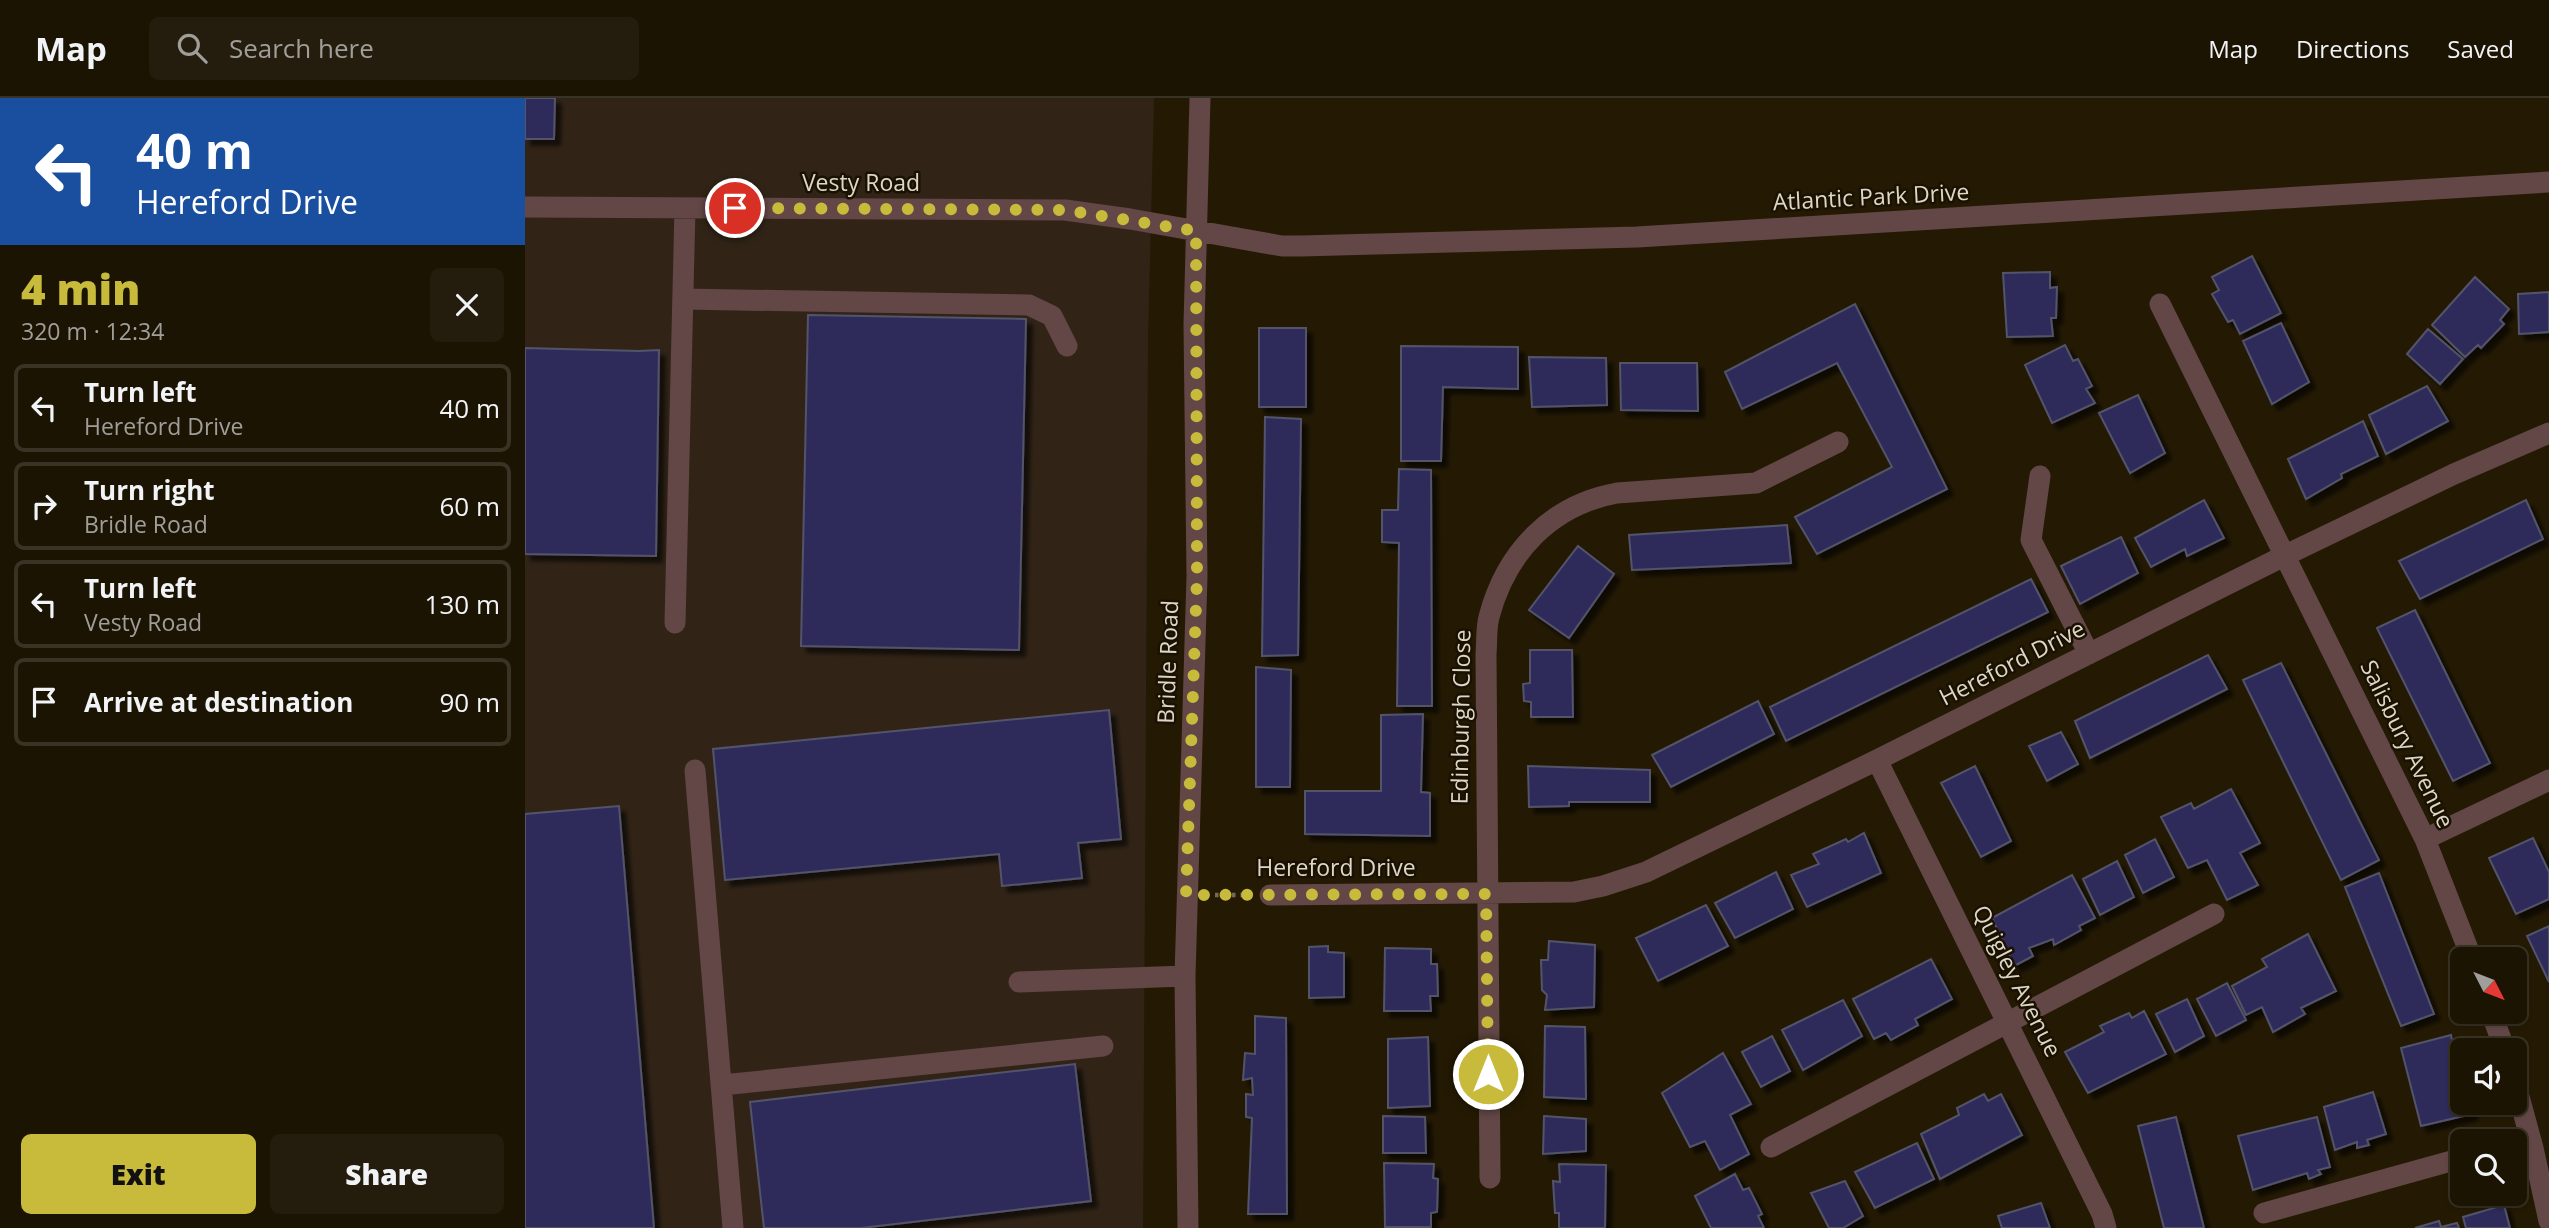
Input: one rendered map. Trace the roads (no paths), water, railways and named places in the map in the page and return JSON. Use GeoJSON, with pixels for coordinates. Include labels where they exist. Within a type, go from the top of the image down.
{"type":"FeatureCollection","features":[{"type":"Feature","properties":{"kind":"street","name":"Bridle Road"},"geometry":{"type":"LineString","coordinates":[[1188,1228],[1185,976],[1197,576],[1196,231],[1200,98]]}},
{"type":"Feature","properties":{"kind":"street","name":"Atlantic Park Drive"},"geometry":{"type":"LineString","coordinates":[[1196,231],[1282,246],[1637,237],[2549,182]]}},
{"type":"Feature","properties":{"kind":"street","name":"Vesty Road"},"geometry":{"type":"LineString","coordinates":[[525,206],[1065,210],[1196,231]]}},
{"type":"Feature","properties":{"kind":"street"},"geometry":{"type":"LineString","coordinates":[[675,623],[685,208]]}},
{"type":"Feature","properties":{"kind":"street"},"geometry":{"type":"LineString","coordinates":[[683,299],[1029,304],[1052,316],[1067,346]]}},
{"type":"Feature","properties":{"kind":"street","name":"Salisbury Avenue"},"geometry":{"type":"LineString","coordinates":[[2160,304],[2425,839],[2467,947]]}},
{"type":"Feature","properties":{"kind":"street","name":"Hereford Drive"},"geometry":{"type":"LineString","coordinates":[[1271,895],[1574,892],[1646,872],[1877,760],[2286,555],[2454,474],[2549,433]]}},
{"type":"Feature","properties":{"kind":"street","name":"Edinburgh Close"},"geometry":{"type":"LineString","coordinates":[[1486,894],[1488,620],[1505,572],[1533,537],[1577,504],[1617,493],[1756,483],[1838,442]]}},
{"type":"Feature","properties":{"kind":"street"},"geometry":{"type":"LineString","coordinates":[[2040,477],[2031,540],[2089,654]]}},
{"type":"Feature","properties":{"kind":"street","name":"Quigley Avenue"},"geometry":{"type":"LineString","coordinates":[[1877,760],[2102,1214],[2106,1228]]}},
{"type":"Feature","properties":{"kind":"street"},"geometry":{"type":"LineString","coordinates":[[695,770],[733,1228]]}},
{"type":"Feature","properties":{"kind":"street"},"geometry":{"type":"LineString","coordinates":[[2425,839],[2549,780]]}},
{"type":"Feature","properties":{"kind":"street"},"geometry":{"type":"LineString","coordinates":[[1486,894],[1490,1178]]}},
{"type":"Feature","properties":{"kind":"street"},"geometry":{"type":"LineString","coordinates":[[1771,1147],[2214,914]]}},
{"type":"Feature","properties":{"kind":"street"},"geometry":{"type":"LineString","coordinates":[[1019,982],[1185,976]]}},
{"type":"Feature","properties":{"kind":"street"},"geometry":{"type":"LineString","coordinates":[[722,1085],[1103,1046]]}},
{"type":"Feature","properties":{"kind":"street"},"geometry":{"type":"LineString","coordinates":[[2524,1115],[2549,1221]]}},
{"type":"Feature","properties":{"kind":"street"},"geometry":{"type":"LineString","coordinates":[[2264,1213],[2450,1161]]}}]}
